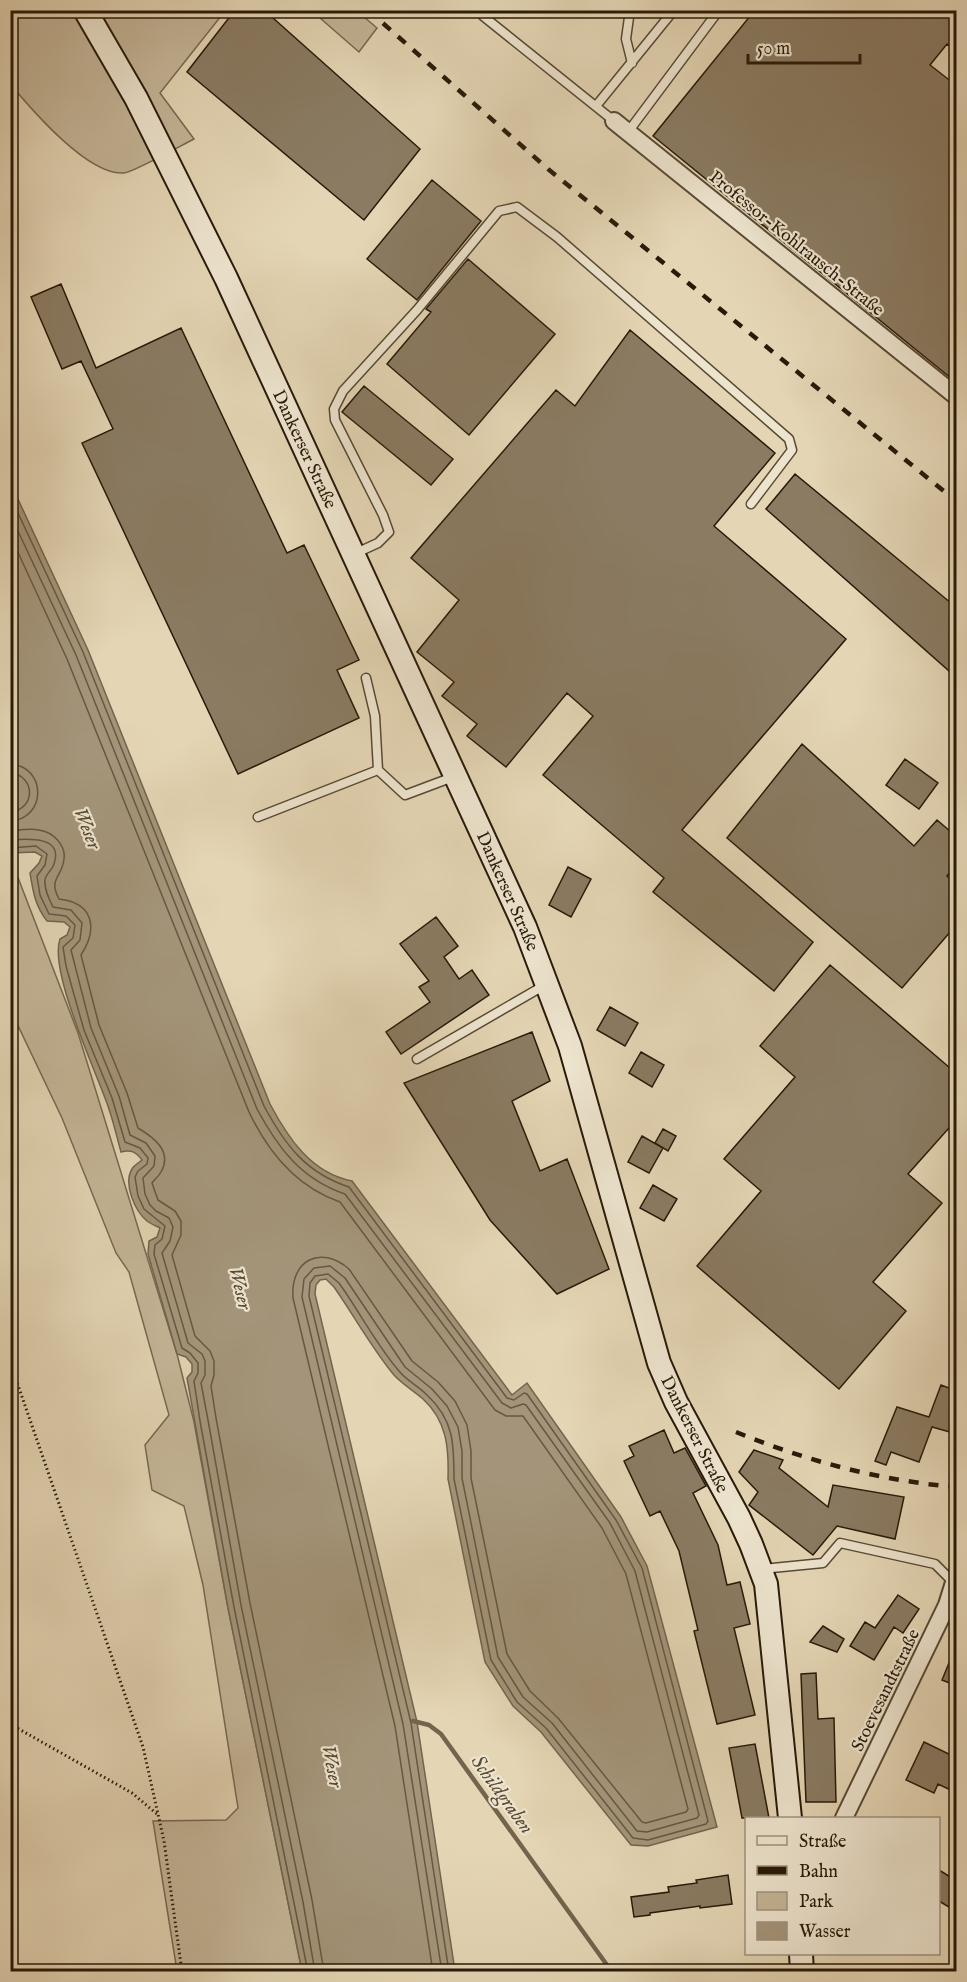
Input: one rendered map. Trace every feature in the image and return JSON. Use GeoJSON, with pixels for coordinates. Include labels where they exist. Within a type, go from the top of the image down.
{"type":"FeatureCollection","features":[{"type":"Feature","properties":{"kind":"main road","name":"Dankerser Straße"},"geometry":{"type":"LineString","coordinates":[[85,10],[136,98],[226,278],[525,927],[548,983],[570,1046],[660,1362],[676,1402],[739,1518],[766,1584],[790,1817]]}},
{"type":"Feature","properties":{"kind":"main road"},"geometry":{"type":"LineString","coordinates":[[801,1955],[802,1971]]}},
{"type":"Feature","properties":{"kind":"street","name":"Professor-Kohlrausch-Straße"},"geometry":{"type":"LineString","coordinates":[[614,121],[957,396]]}},
{"type":"Feature","properties":{"kind":"street","name":"Stoevesandtstraße"},"geometry":{"type":"LineString","coordinates":[[844,1817],[947,1605],[956,1581]]}},
{"type":"Feature","properties":{"kind":"lane"},"geometry":{"type":"LineString","coordinates":[[479,10],[483,16],[614,121]]}},
{"type":"Feature","properties":{"kind":"lane"},"geometry":{"type":"LineString","coordinates":[[630,10],[626,39],[632,63]]}},
{"type":"Feature","properties":{"kind":"lane"},"geometry":{"type":"LineString","coordinates":[[596,106],[674,10]]}},
{"type":"Feature","properties":{"kind":"lane"},"geometry":{"type":"LineString","coordinates":[[628,132],[719,10]]}},
{"type":"Feature","properties":{"kind":"lane"},"geometry":{"type":"LineString","coordinates":[[354,554],[378,543],[389,532],[383,515],[335,420],[334,408],[343,391],[417,310],[500,211],[517,207],[557,237],[789,439],[792,450],[751,504]]}},
{"type":"Feature","properties":{"kind":"lane"},"geometry":{"type":"LineString","coordinates":[[366,678],[375,716],[378,770],[405,795],[456,776]]}},
{"type":"Feature","properties":{"kind":"lane"},"geometry":{"type":"LineString","coordinates":[[258,817],[378,770]]}},
{"type":"Feature","properties":{"kind":"lane"},"geometry":{"type":"LineString","coordinates":[[417,1059],[548,983]]}},
{"type":"Feature","properties":{"kind":"lane"},"geometry":{"type":"LineString","coordinates":[[761,1569],[822,1563],[840,1543],[935,1564],[956,1581]]}},
{"type":"Feature","properties":{"kind":"path"},"geometry":{"type":"LineString","coordinates":[[10,1362],[143,1748],[164,1841],[182,1971]]}},
{"type":"Feature","properties":{"kind":"path"},"geometry":{"type":"LineString","coordinates":[[10,1724],[132,1793],[158,1814]]}},
{"type":"Feature","properties":{"kind":"green space"},"geometry":{"type":"Polygon","coordinates":[[[10,11],[225,11],[160,93],[194,139],[124,173],[110,171],[78,153],[46,125],[11,85],[10,11]]]}},
{"type":"Feature","properties":{"kind":"green space"},"geometry":{"type":"Polygon","coordinates":[[[312,11],[357,11],[377,28],[359,52],[312,11]]]}},
{"type":"Feature","properties":{"kind":"green space"},"geometry":{"type":"Polygon","coordinates":[[[10,857],[78,1033],[177,1354],[194,1422],[228,1608],[302,1971],[177,1971],[153,1821],[226,1820],[238,1808],[203,1585],[184,1506],[152,1490],[145,1445],[169,1415],[129,1272],[116,1253],[62,1118],[11,1011],[10,857]]]}},
{"type":"Feature","properties":{"kind":"water","name":"Weser"},"geometry":{"type":"Polygon","coordinates":[[[10,482],[88,650],[277,1117],[293,1141],[313,1162],[337,1177],[352,1181],[512,1395],[527,1383],[621,1517],[647,1566],[717,1827],[648,1846],[631,1845],[541,1732],[513,1706],[485,1662],[448,1479],[447,1446],[442,1426],[431,1407],[397,1378],[386,1365],[334,1287],[326,1279],[320,1280],[316,1285],[315,1294],[417,1722],[455,1971],[302,1971],[228,1608],[187,1378],[192,1372],[192,1364],[186,1357],[177,1354],[148,1254],[149,1241],[157,1237],[160,1228],[143,1217],[132,1197],[130,1175],[133,1168],[142,1160],[133,1152],[121,1152],[112,1118],[66,994],[58,953],[60,939],[67,935],[70,927],[64,922],[47,921],[35,898],[30,873],[42,856],[35,852],[11,853],[11,800],[16,797],[16,790],[10,785],[10,482]]]}},
{"type":"Feature","properties":{"kind":"building"},"geometry":{"type":"Polygon","coordinates":[[[235,10],[264,10],[420,149],[364,220],[187,72],[235,10]]]}},
{"type":"Feature","properties":{"kind":"building"},"geometry":{"type":"Polygon","coordinates":[[[755,10],[957,10],[957,52],[947,44],[930,65],[957,86],[957,383],[653,136],[755,10]]]}},
{"type":"Feature","properties":{"kind":"building"},"geometry":{"type":"Polygon","coordinates":[[[432,180],[481,221],[417,300],[367,259],[432,180]]]}},
{"type":"Feature","properties":{"kind":"building"},"geometry":{"type":"Polygon","coordinates":[[[468,259],[555,334],[469,435],[387,364],[431,312],[426,309],[468,259]]]}},
{"type":"Feature","properties":{"kind":"building"},"geometry":{"type":"Polygon","coordinates":[[[61,284],[96,368],[181,328],[287,553],[304,545],[359,660],[337,670],[359,718],[238,774],[82,443],[113,429],[81,361],[62,369],[31,297],[61,284]]]}},
{"type":"Feature","properties":{"kind":"building"},"geometry":{"type":"Polygon","coordinates":[[[630,330],[775,453],[714,526],[846,639],[682,830],[813,942],[774,991],[653,892],[664,878],[543,775],[593,716],[567,693],[506,767],[467,736],[477,724],[442,696],[454,682],[417,652],[459,600],[411,558],[556,390],[575,406],[630,330]]]}},
{"type":"Feature","properties":{"kind":"building"},"geometry":{"type":"Polygon","coordinates":[[[364,386],[453,459],[431,485],[342,412],[364,386]]]}},
{"type":"Feature","properties":{"kind":"building"},"geometry":{"type":"Polygon","coordinates":[[[795,474],[957,608],[957,678],[766,509],[795,474]]]}},
{"type":"Feature","properties":{"kind":"building"},"geometry":{"type":"Polygon","coordinates":[[[802,744],[914,846],[937,820],[957,837],[957,865],[947,876],[957,885],[957,924],[902,988],[727,838],[802,744]]]}},
{"type":"Feature","properties":{"kind":"building"},"geometry":{"type":"Polygon","coordinates":[[[905,759],[938,783],[919,809],[886,785],[905,759]]]}},
{"type":"Feature","properties":{"kind":"building"},"geometry":{"type":"Polygon","coordinates":[[[568,867],[591,879],[571,917],[549,905],[568,867]]]}},
{"type":"Feature","properties":{"kind":"building"},"geometry":{"type":"Polygon","coordinates":[[[436,917],[458,946],[444,957],[459,979],[472,970],[489,995],[401,1054],[386,1032],[430,1002],[419,987],[429,981],[400,944],[436,917]]]}},
{"type":"Feature","properties":{"kind":"building"},"geometry":{"type":"Polygon","coordinates":[[[830,965],[957,1074],[957,1119],[908,1174],[942,1203],[873,1282],[906,1311],[839,1389],[697,1266],[761,1191],[724,1159],[795,1077],[760,1046],[830,965]]]}},
{"type":"Feature","properties":{"kind":"building"},"geometry":{"type":"Polygon","coordinates":[[[610,1007],[638,1023],[625,1046],[597,1030],[610,1007]]]}},
{"type":"Feature","properties":{"kind":"building"},"geometry":{"type":"Polygon","coordinates":[[[532,1032],[550,1081],[512,1101],[540,1171],[567,1159],[609,1269],[557,1294],[490,1220],[404,1083],[532,1032]]]}},
{"type":"Feature","properties":{"kind":"building"},"geometry":{"type":"Polygon","coordinates":[[[641,1052],[664,1065],[652,1087],[629,1073],[641,1052]]]}},
{"type":"Feature","properties":{"kind":"building"},"geometry":{"type":"Polygon","coordinates":[[[663,1129],[676,1136],[668,1151],[655,1143],[663,1129]]]}},
{"type":"Feature","properties":{"kind":"building"},"geometry":{"type":"Polygon","coordinates":[[[642,1136],[663,1148],[649,1173],[628,1162],[642,1136]]]}},
{"type":"Feature","properties":{"kind":"building"},"geometry":{"type":"Polygon","coordinates":[[[653,1185],[677,1199],[664,1221],[640,1208],[653,1185]]]}},
{"type":"Feature","properties":{"kind":"building"},"geometry":{"type":"Polygon","coordinates":[[[941,1385],[957,1391],[957,1434],[932,1427],[919,1462],[891,1452],[886,1465],[875,1461],[897,1407],[929,1417],[941,1385]]]}},
{"type":"Feature","properties":{"kind":"building"},"geometry":{"type":"Polygon","coordinates":[[[664,1430],[674,1453],[685,1448],[706,1486],[693,1493],[718,1545],[727,1585],[740,1582],[750,1624],[734,1628],[755,1715],[717,1724],[694,1631],[698,1630],[679,1551],[660,1511],[650,1516],[624,1461],[634,1456],[629,1446],[664,1430]]]}},
{"type":"Feature","properties":{"kind":"building"},"geometry":{"type":"Polygon","coordinates":[[[754,1450],[783,1460],[779,1468],[828,1507],[833,1485],[904,1497],[895,1539],[837,1526],[813,1555],[749,1505],[758,1492],[739,1472],[754,1450]]]}},
{"type":"Feature","properties":{"kind":"building"},"geometry":{"type":"Polygon","coordinates":[[[898,1595],[919,1609],[903,1633],[894,1627],[874,1660],[850,1646],[865,1622],[875,1628],[898,1595]]]}},
{"type":"Feature","properties":{"kind":"building"},"geometry":{"type":"Polygon","coordinates":[[[823,1626],[844,1639],[837,1652],[810,1642],[823,1626]]]}},
{"type":"Feature","properties":{"kind":"building"},"geometry":{"type":"Polygon","coordinates":[[[957,1646],[957,1686],[942,1680],[957,1646]]]}},
{"type":"Feature","properties":{"kind":"building"},"geometry":{"type":"Polygon","coordinates":[[[816,1673],[818,1719],[834,1718],[836,1802],[806,1802],[801,1674],[816,1673]]]}},
{"type":"Feature","properties":{"kind":"building"},"geometry":{"type":"Polygon","coordinates":[[[924,1742],[957,1758],[957,1793],[938,1784],[934,1793],[906,1780],[924,1742]]]}},
{"type":"Feature","properties":{"kind":"building"},"geometry":{"type":"Polygon","coordinates":[[[755,1744],[769,1817],[742,1818],[729,1748],[755,1744]]]}},
{"type":"Feature","properties":{"kind":"building"},"geometry":{"type":"Polygon","coordinates":[[[940,1871],[957,1881],[957,1912],[940,1902],[940,1871]]]}},
{"type":"Feature","properties":{"kind":"building"},"geometry":{"type":"Polygon","coordinates":[[[728,1875],[732,1904],[700,1908],[700,1906],[634,1917],[631,1897],[669,1892],[668,1887],[728,1875]]]}},
{"type":"Feature","properties":{"kind":"waterway","name":"Schildgraben"},"geometry":{"type":"LineString","coordinates":[[413,1721],[429,1725],[441,1734],[612,1972]]}},
{"type":"Feature","properties":{"kind":"railway"},"geometry":{"type":"LineString","coordinates":[[368,10],[548,169],[956,501]]}},
{"type":"Feature","properties":{"kind":"railway"},"geometry":{"type":"LineString","coordinates":[[736,1432],[790,1452],[844,1468],[900,1480],[956,1487]]}}]}
